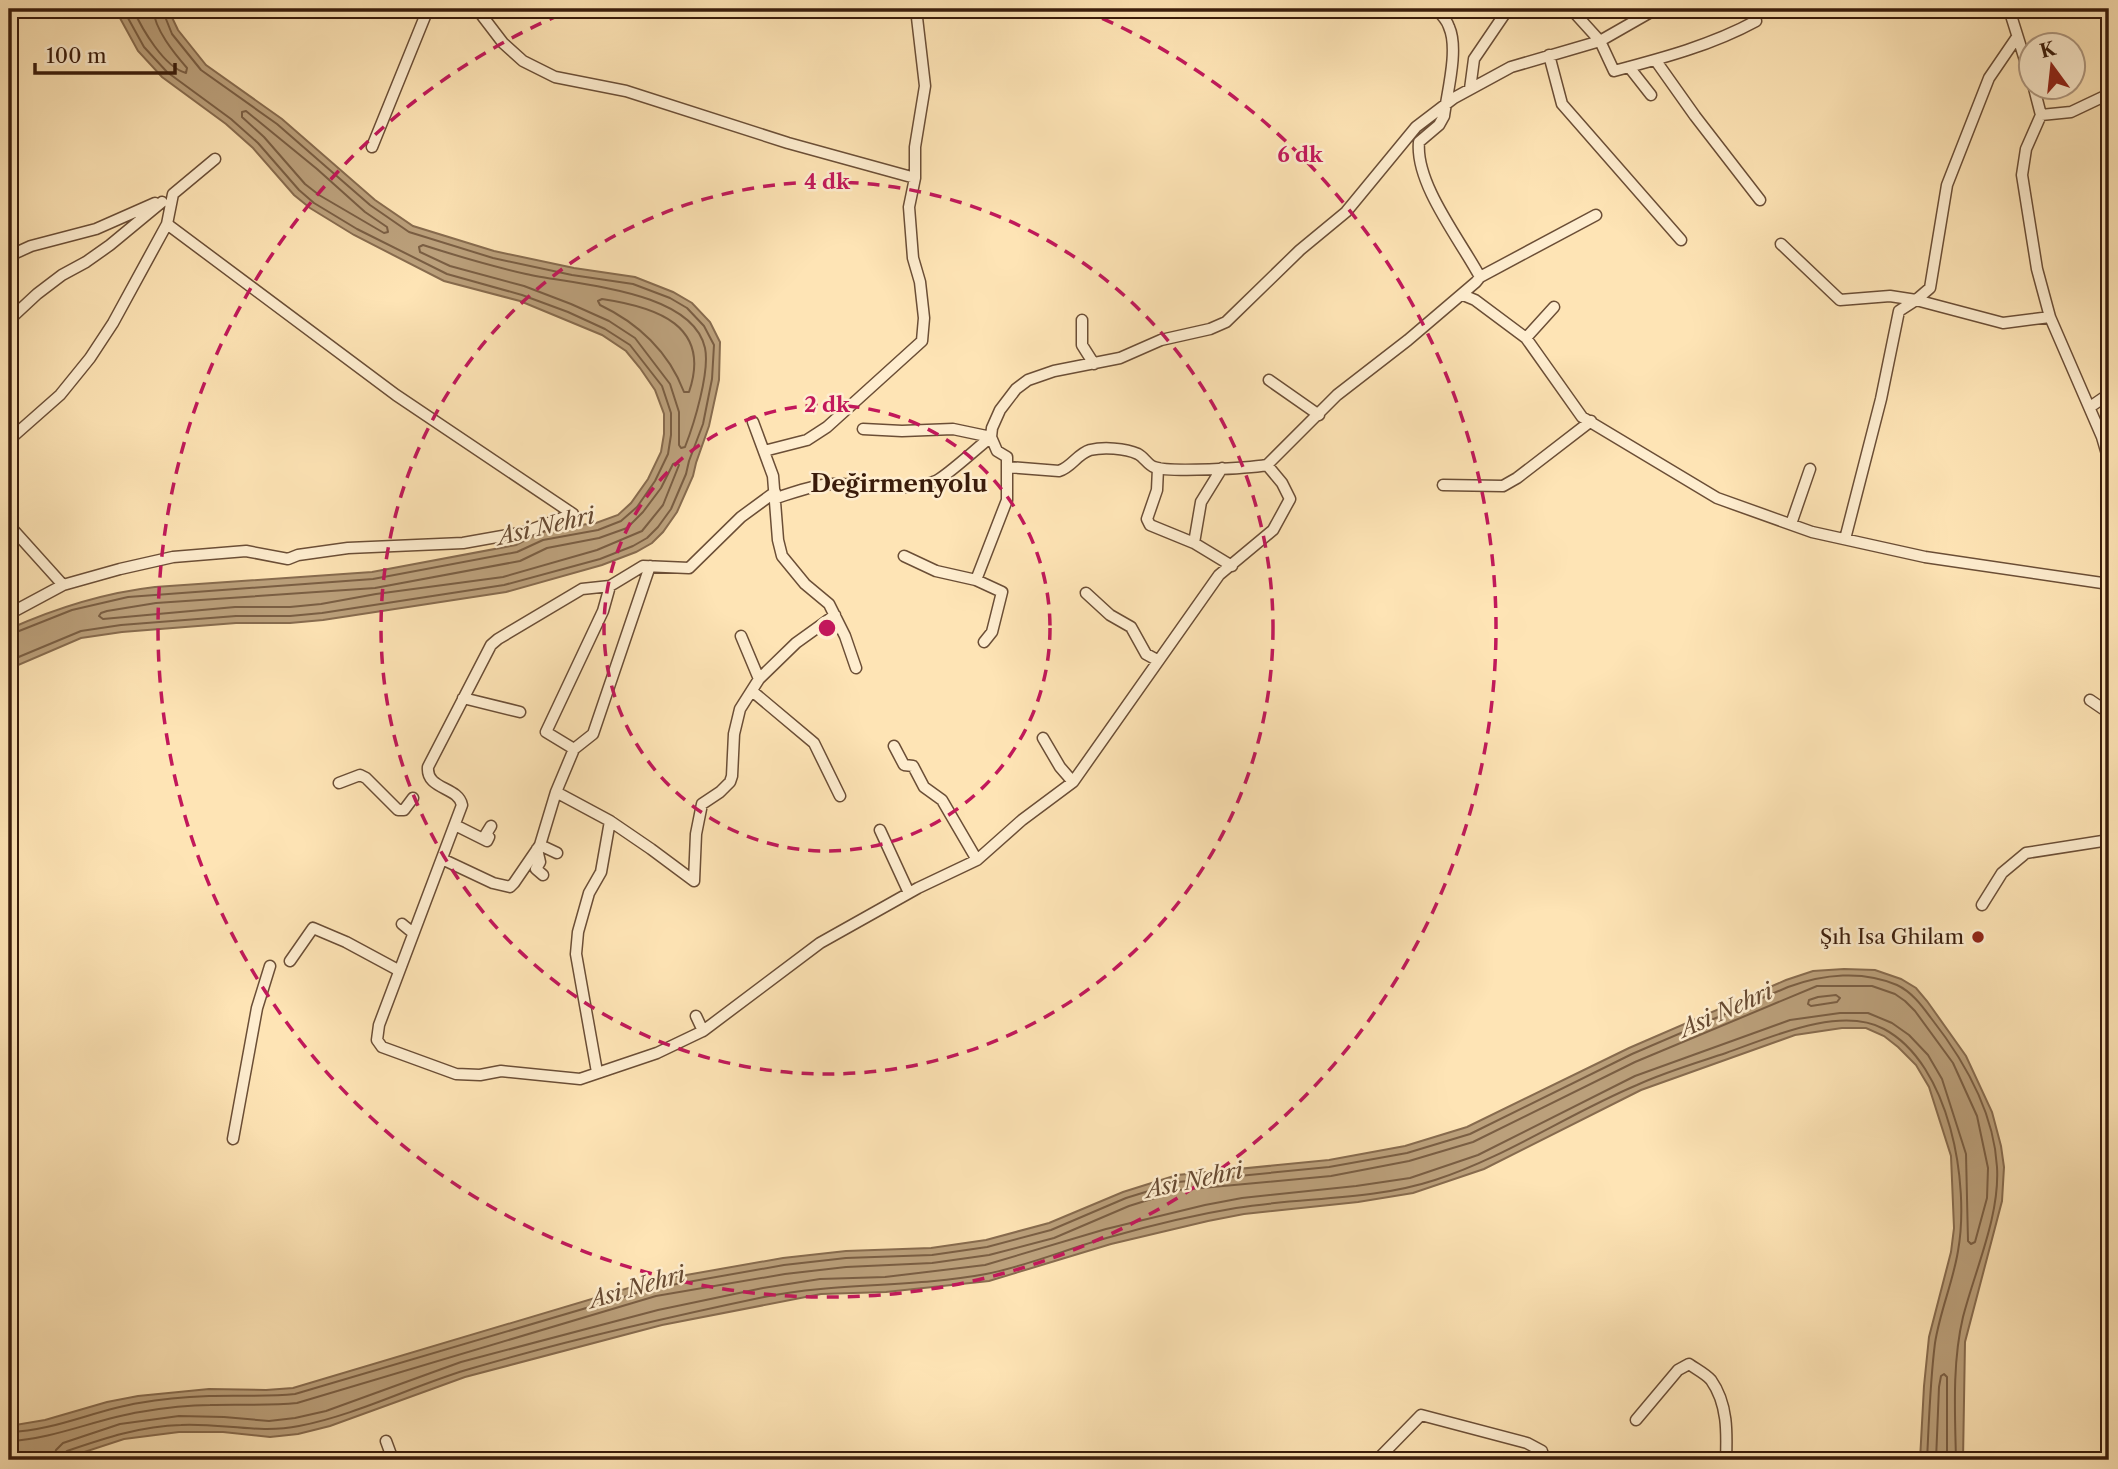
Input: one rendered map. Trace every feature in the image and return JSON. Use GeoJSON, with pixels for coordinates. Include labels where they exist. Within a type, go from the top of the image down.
{"type":"FeatureCollection","features":[{"type":"Feature","properties":{"kind":"street"},"geometry":{"type":"LineString","coordinates":[[372,147],[428,9]]}},
{"type":"Feature","properties":{"kind":"street"},"geometry":{"type":"LineString","coordinates":[[477,9],[503,43],[523,61],[555,77],[626,91],[788,143],[915,178]]}},
{"type":"Feature","properties":{"kind":"street"},"geometry":{"type":"LineString","coordinates":[[764,451],[807,440],[827,427],[922,341],[923,306],[913,258],[909,206],[915,178],[915,148],[925,86],[916,9]]}},
{"type":"Feature","properties":{"kind":"street"},"geometry":{"type":"LineString","coordinates":[[1436,9],[1449,25],[1452,57],[1444,116],[1439,125],[1419,142],[1418,152],[1424,177],[1454,236],[1480,277]]}},
{"type":"Feature","properties":{"kind":"street"},"geometry":{"type":"LineString","coordinates":[[1470,89],[1474,60],[1508,9]]}},
{"type":"Feature","properties":{"kind":"street"},"geometry":{"type":"LineString","coordinates":[[1571,9],[1600,41],[1614,71],[1656,61],[1732,33],[1756,21]]}},
{"type":"Feature","properties":{"kind":"street"},"geometry":{"type":"LineString","coordinates":[[976,580],[1007,500],[1007,457],[997,451],[991,437],[992,428],[1000,410],[1022,384],[1054,371],[1120,358],[1161,340],[1219,326],[1232,317],[1300,250],[1335,223],[1354,204],[1409,134],[1446,104],[1511,67],[1600,41],[1656,9]]}},
{"type":"Feature","properties":{"kind":"street"},"geometry":{"type":"LineString","coordinates":[[2009,9],[2016,34]]}},
{"type":"Feature","properties":{"kind":"street"},"geometry":{"type":"LineString","coordinates":[[1845,539],[1881,399],[1899,312],[1930,288],[1947,185],[1989,78],[2016,38]]}},
{"type":"Feature","properties":{"kind":"street"},"geometry":{"type":"LineString","coordinates":[[1549,55],[1562,104],[1681,240]]}},
{"type":"Feature","properties":{"kind":"street"},"geometry":{"type":"LineString","coordinates":[[1656,61],[1760,200]]}},
{"type":"Feature","properties":{"kind":"street"},"geometry":{"type":"LineString","coordinates":[[1629,67],[1651,95]]}},
{"type":"Feature","properties":{"kind":"street"},"geometry":{"type":"LineString","coordinates":[[2041,115],[2071,112],[2109,94]]}},
{"type":"Feature","properties":{"kind":"street"},"geometry":{"type":"LineString","coordinates":[[2038,102],[2041,115],[2026,149],[2022,175],[2037,269],[2050,317],[2090,407],[2109,461]]}},
{"type":"Feature","properties":{"kind":"street"},"geometry":{"type":"LineString","coordinates":[[9,320],[62,275],[86,262],[165,205],[173,194],[215,159]]}},
{"type":"Feature","properties":{"kind":"street"},"geometry":{"type":"LineString","coordinates":[[9,256],[31,246],[96,229],[153,204],[165,205]]}},
{"type":"Feature","properties":{"kind":"street"},"geometry":{"type":"LineString","coordinates":[[9,440],[60,395],[90,358],[113,323],[167,224],[165,205]]}},
{"type":"Feature","properties":{"kind":"street"},"geometry":{"type":"LineString","coordinates":[[1008,467],[1059,471],[1067,469],[1077,457],[1087,451],[1120,449],[1138,454],[1158,468],[1267,465],[1337,395],[1463,295],[1480,277],[1596,215]]}},
{"type":"Feature","properties":{"kind":"street"},"geometry":{"type":"LineString","coordinates":[[9,614],[63,585],[173,557],[246,551],[288,559],[298,555],[348,548],[463,543],[525,532],[573,514],[396,395],[167,224]]}},
{"type":"Feature","properties":{"kind":"street"},"geometry":{"type":"LineString","coordinates":[[1781,244],[1840,300],[1890,296],[1916,300],[2003,323],[2050,317]]}},
{"type":"Feature","properties":{"kind":"street"},"geometry":{"type":"LineString","coordinates":[[1463,295],[1475,300],[1526,338],[1582,417],[1717,498],[1812,531],[1926,557],[2109,584]]}},
{"type":"Feature","properties":{"kind":"street"},"geometry":{"type":"LineString","coordinates":[[1526,338],[1554,307]]}},
{"type":"Feature","properties":{"kind":"street"},"geometry":{"type":"LineString","coordinates":[[1082,320],[1082,345],[1094,364]]}},
{"type":"Feature","properties":{"kind":"street"},"geometry":{"type":"LineString","coordinates":[[1269,380],[1318,415]]}},
{"type":"Feature","properties":{"kind":"street"},"geometry":{"type":"LineString","coordinates":[[2090,407],[2109,394]]}},
{"type":"Feature","properties":{"kind":"street"},"geometry":{"type":"LineString","coordinates":[[1443,485],[1503,486],[1591,421]]}},
{"type":"Feature","properties":{"kind":"street"},"geometry":{"type":"LineString","coordinates":[[752,422],[773,476],[778,540],[782,556],[805,584],[829,604],[845,636],[856,668]]}},
{"type":"Feature","properties":{"kind":"street"},"geometry":{"type":"LineString","coordinates":[[863,429],[953,429],[991,437]]}},
{"type":"Feature","properties":{"kind":"street"},"geometry":{"type":"LineString","coordinates":[[991,437],[936,481],[910,486],[871,488],[844,484],[816,486],[775,495],[740,517],[689,568],[643,566],[610,586],[582,589],[498,639],[486,653],[427,771],[435,784],[461,799],[462,805],[377,1031],[377,1040],[382,1047],[456,1074],[480,1075],[501,1071],[580,1079],[657,1053],[703,1031],[820,943],[909,893],[977,860],[1022,820],[1073,782],[1219,575],[1273,530],[1290,499],[1282,483],[1267,465]]}},
{"type":"Feature","properties":{"kind":"street"},"geometry":{"type":"LineString","coordinates":[[1158,468],[1157,490],[1147,519],[1150,525],[1194,543],[1232,566]]}},
{"type":"Feature","properties":{"kind":"street"},"geometry":{"type":"LineString","coordinates":[[1194,543],[1201,502],[1222,468]]}},
{"type":"Feature","properties":{"kind":"street"},"geometry":{"type":"LineString","coordinates":[[1791,524],[1810,469]]}},
{"type":"Feature","properties":{"kind":"street"},"geometry":{"type":"LineString","coordinates":[[9,525],[63,585]]}},
{"type":"Feature","properties":{"kind":"street"},"geometry":{"type":"LineString","coordinates":[[904,556],[936,571],[976,580],[1002,594],[992,632],[984,642]]}},
{"type":"Feature","properties":{"kind":"street"},"geometry":{"type":"LineString","coordinates":[[442,859],[493,883],[510,887],[538,847],[556,792],[574,750],[593,734],[650,566]]}},
{"type":"Feature","properties":{"kind":"street"},"geometry":{"type":"LineString","coordinates":[[574,750],[546,732],[603,611],[610,586]]}},
{"type":"Feature","properties":{"kind":"street"},"geometry":{"type":"LineString","coordinates":[[1086,593],[1110,615],[1131,627],[1146,654],[1157,660]]}},
{"type":"Feature","properties":{"kind":"street"},"geometry":{"type":"LineString","coordinates":[[556,792],[610,821],[694,881],[696,834],[702,804],[730,782],[734,734],[740,709],[760,679],[796,643],[835,615]]}},
{"type":"Feature","properties":{"kind":"street"},"geometry":{"type":"LineString","coordinates":[[741,636],[760,679]]}},
{"type":"Feature","properties":{"kind":"street"},"geometry":{"type":"LineString","coordinates":[[752,691],[814,743],[840,796]]}},
{"type":"Feature","properties":{"kind":"street"},"geometry":{"type":"LineString","coordinates":[[463,698],[520,712]]}},
{"type":"Feature","properties":{"kind":"street"},"geometry":{"type":"LineString","coordinates":[[2090,700],[2109,713]]}},
{"type":"Feature","properties":{"kind":"street"},"geometry":{"type":"LineString","coordinates":[[1043,738],[1060,767],[1073,782]]}},
{"type":"Feature","properties":{"kind":"street"},"geometry":{"type":"LineString","coordinates":[[894,746],[904,765],[913,766],[923,787],[942,800],[977,860]]}},
{"type":"Feature","properties":{"kind":"street"},"geometry":{"type":"LineString","coordinates":[[339,783],[360,775],[398,810],[404,810],[413,798]]}},
{"type":"Feature","properties":{"kind":"street"},"geometry":{"type":"LineString","coordinates":[[597,1072],[576,954],[578,932],[589,892],[601,872],[610,821]]}},
{"type":"Feature","properties":{"kind":"street"},"geometry":{"type":"LineString","coordinates":[[455,825],[487,841],[489,837],[486,834],[491,826]]}},
{"type":"Feature","properties":{"kind":"street"},"geometry":{"type":"LineString","coordinates":[[880,830],[909,893]]}},
{"type":"Feature","properties":{"kind":"street"},"geometry":{"type":"LineString","coordinates":[[1982,905],[2002,873],[2026,853],[2109,840]]}},
{"type":"Feature","properties":{"kind":"street"},"geometry":{"type":"LineString","coordinates":[[538,847],[557,853]]}},
{"type":"Feature","properties":{"kind":"street"},"geometry":{"type":"LineString","coordinates":[[538,847],[540,862],[536,869],[543,875]]}},
{"type":"Feature","properties":{"kind":"street"},"geometry":{"type":"LineString","coordinates":[[402,924],[414,933]]}},
{"type":"Feature","properties":{"kind":"street"},"geometry":{"type":"LineString","coordinates":[[290,961],[313,928],[398,970]]}},
{"type":"Feature","properties":{"kind":"street"},"geometry":{"type":"LineString","coordinates":[[233,1139],[257,1008],[270,966]]}},
{"type":"Feature","properties":{"kind":"street"},"geometry":{"type":"LineString","coordinates":[[696,1016],[703,1031]]}},
{"type":"Feature","properties":{"kind":"street"},"geometry":{"type":"LineString","coordinates":[[1636,1420],[1678,1370],[1689,1364],[1710,1378],[1721,1398],[1727,1419],[1726,1460]]}},
{"type":"Feature","properties":{"kind":"street"},"geometry":{"type":"LineString","coordinates":[[1377,1460],[1421,1415],[1527,1443],[1542,1451],[1543,1460]]}},
{"type":"Feature","properties":{"kind":"street"},"geometry":{"type":"LineString","coordinates":[[386,1441],[393,1460]]}},
{"type":"Feature","properties":{"kind":"water"},"geometry":{"type":"Polygon","coordinates":[[[115,9],[168,9],[178,30],[206,65],[282,119],[375,200],[413,226],[494,251],[574,268],[635,277],[673,292],[692,303],[710,322],[720,342],[719,380],[709,426],[693,476],[677,512],[663,532],[652,543],[636,552],[602,565],[506,592],[323,620],[236,623],[81,638],[9,669],[9,629],[44,614],[98,597],[155,587],[372,572],[516,545],[539,533],[596,523],[618,515],[631,503],[648,479],[661,452],[664,434],[664,414],[655,390],[626,351],[602,335],[520,301],[444,281],[354,235],[310,208],[294,195],[253,148],[226,124],[162,77],[138,51],[115,9]]]}},
{"type":"Feature","properties":{"kind":"water","name":"Asi Nehri"},"geometry":{"type":"Polygon","coordinates":[[[1875,970],[1901,979],[1916,988],[1966,1056],[1992,1112],[2001,1146],[2004,1167],[2002,1201],[1965,1342],[1963,1460],[1920,1460],[1929,1337],[1951,1252],[1954,1228],[1951,1156],[1929,1087],[1916,1065],[1884,1036],[1866,1028],[1842,1028],[1795,1035],[1641,1090],[1484,1169],[1413,1193],[1208,1221],[1111,1244],[989,1281],[886,1292],[821,1294],[662,1325],[465,1377],[330,1426],[298,1434],[270,1437],[223,1432],[179,1432],[124,1439],[60,1460],[9,1460],[9,1426],[45,1420],[107,1402],[209,1389],[293,1388],[652,1281],[783,1258],[846,1251],[931,1248],[986,1240],[1049,1223],[1123,1192],[1177,1175],[1329,1160],[1405,1146],[1467,1127],[1629,1048],[1786,980],[1813,971],[1875,970]]]}},
{"type":"Feature","properties":{"kind":"place","name":"Şıh Isa Ghilam"},"geometry":{"type":"Point","coordinates":[1978,937]}},
{"type":"Feature","properties":{"kind":"district","name":"Değirmenyolu"},"geometry":{"type":"Point","coordinates":[899,484]}}]}
